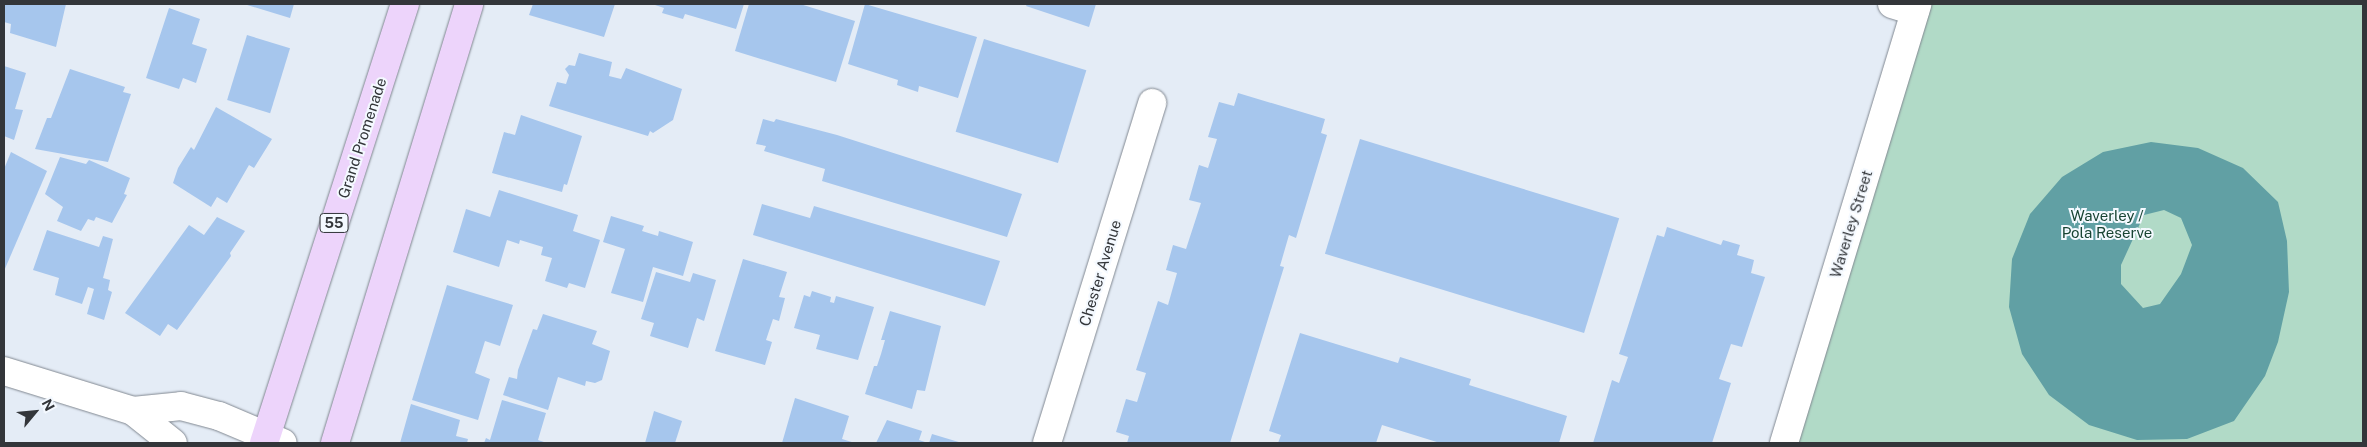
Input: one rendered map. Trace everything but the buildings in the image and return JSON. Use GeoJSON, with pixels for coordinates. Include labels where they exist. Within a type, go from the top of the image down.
{"type":"FeatureCollection","features":[{"type":"Feature","properties":{"kind":"main road","name":"Grand Promenade"},"geometry":{"type":"LineString","coordinates":[[271,440],[404,4]]}},
{"type":"Feature","properties":{"kind":"main road"},"geometry":{"type":"LineString","coordinates":[[335,443],[469,4]]}},
{"type":"Feature","properties":{"kind":"street","name":"Waverley Street"},"geometry":{"type":"LineString","coordinates":[[1784,443],[1908,6]]}},
{"type":"Feature","properties":{"kind":"street","name":"Chester Avenue"},"geometry":{"type":"LineString","coordinates":[[1047,443],[1152,103]]}},
{"type":"Feature","properties":{"kind":"street"},"geometry":{"type":"LineString","coordinates":[[4,372],[133,411],[173,443]]}},
{"type":"Feature","properties":{"kind":"street"},"geometry":{"type":"LineString","coordinates":[[133,411],[181,406],[271,440]]}},
{"type":"Feature","properties":{"kind":"green space","name":"Waverley / Pola Reserve"},"geometry":{"type":"Polygon","coordinates":[[[1917,4],[2363,4],[2363,443],[1784,443],[1917,4]]]}},
{"type":"Feature","properties":{"kind":"water"},"geometry":{"type":"Polygon","coordinates":[[[2151,142],[2198,148],[2243,168],[2278,202],[2287,241],[2289,292],[2278,342],[2265,376],[2234,421],[2187,439],[2137,440],[2089,425],[2049,395],[2022,354],[2009,307],[2012,259],[2030,214],[2062,177],[2103,152],[2151,142]],[[2164,210],[2144,215],[2121,265],[2121,284],[2143,308],[2160,304],[2181,274],[2192,245],[2181,218],[2164,210]]]}}]}
